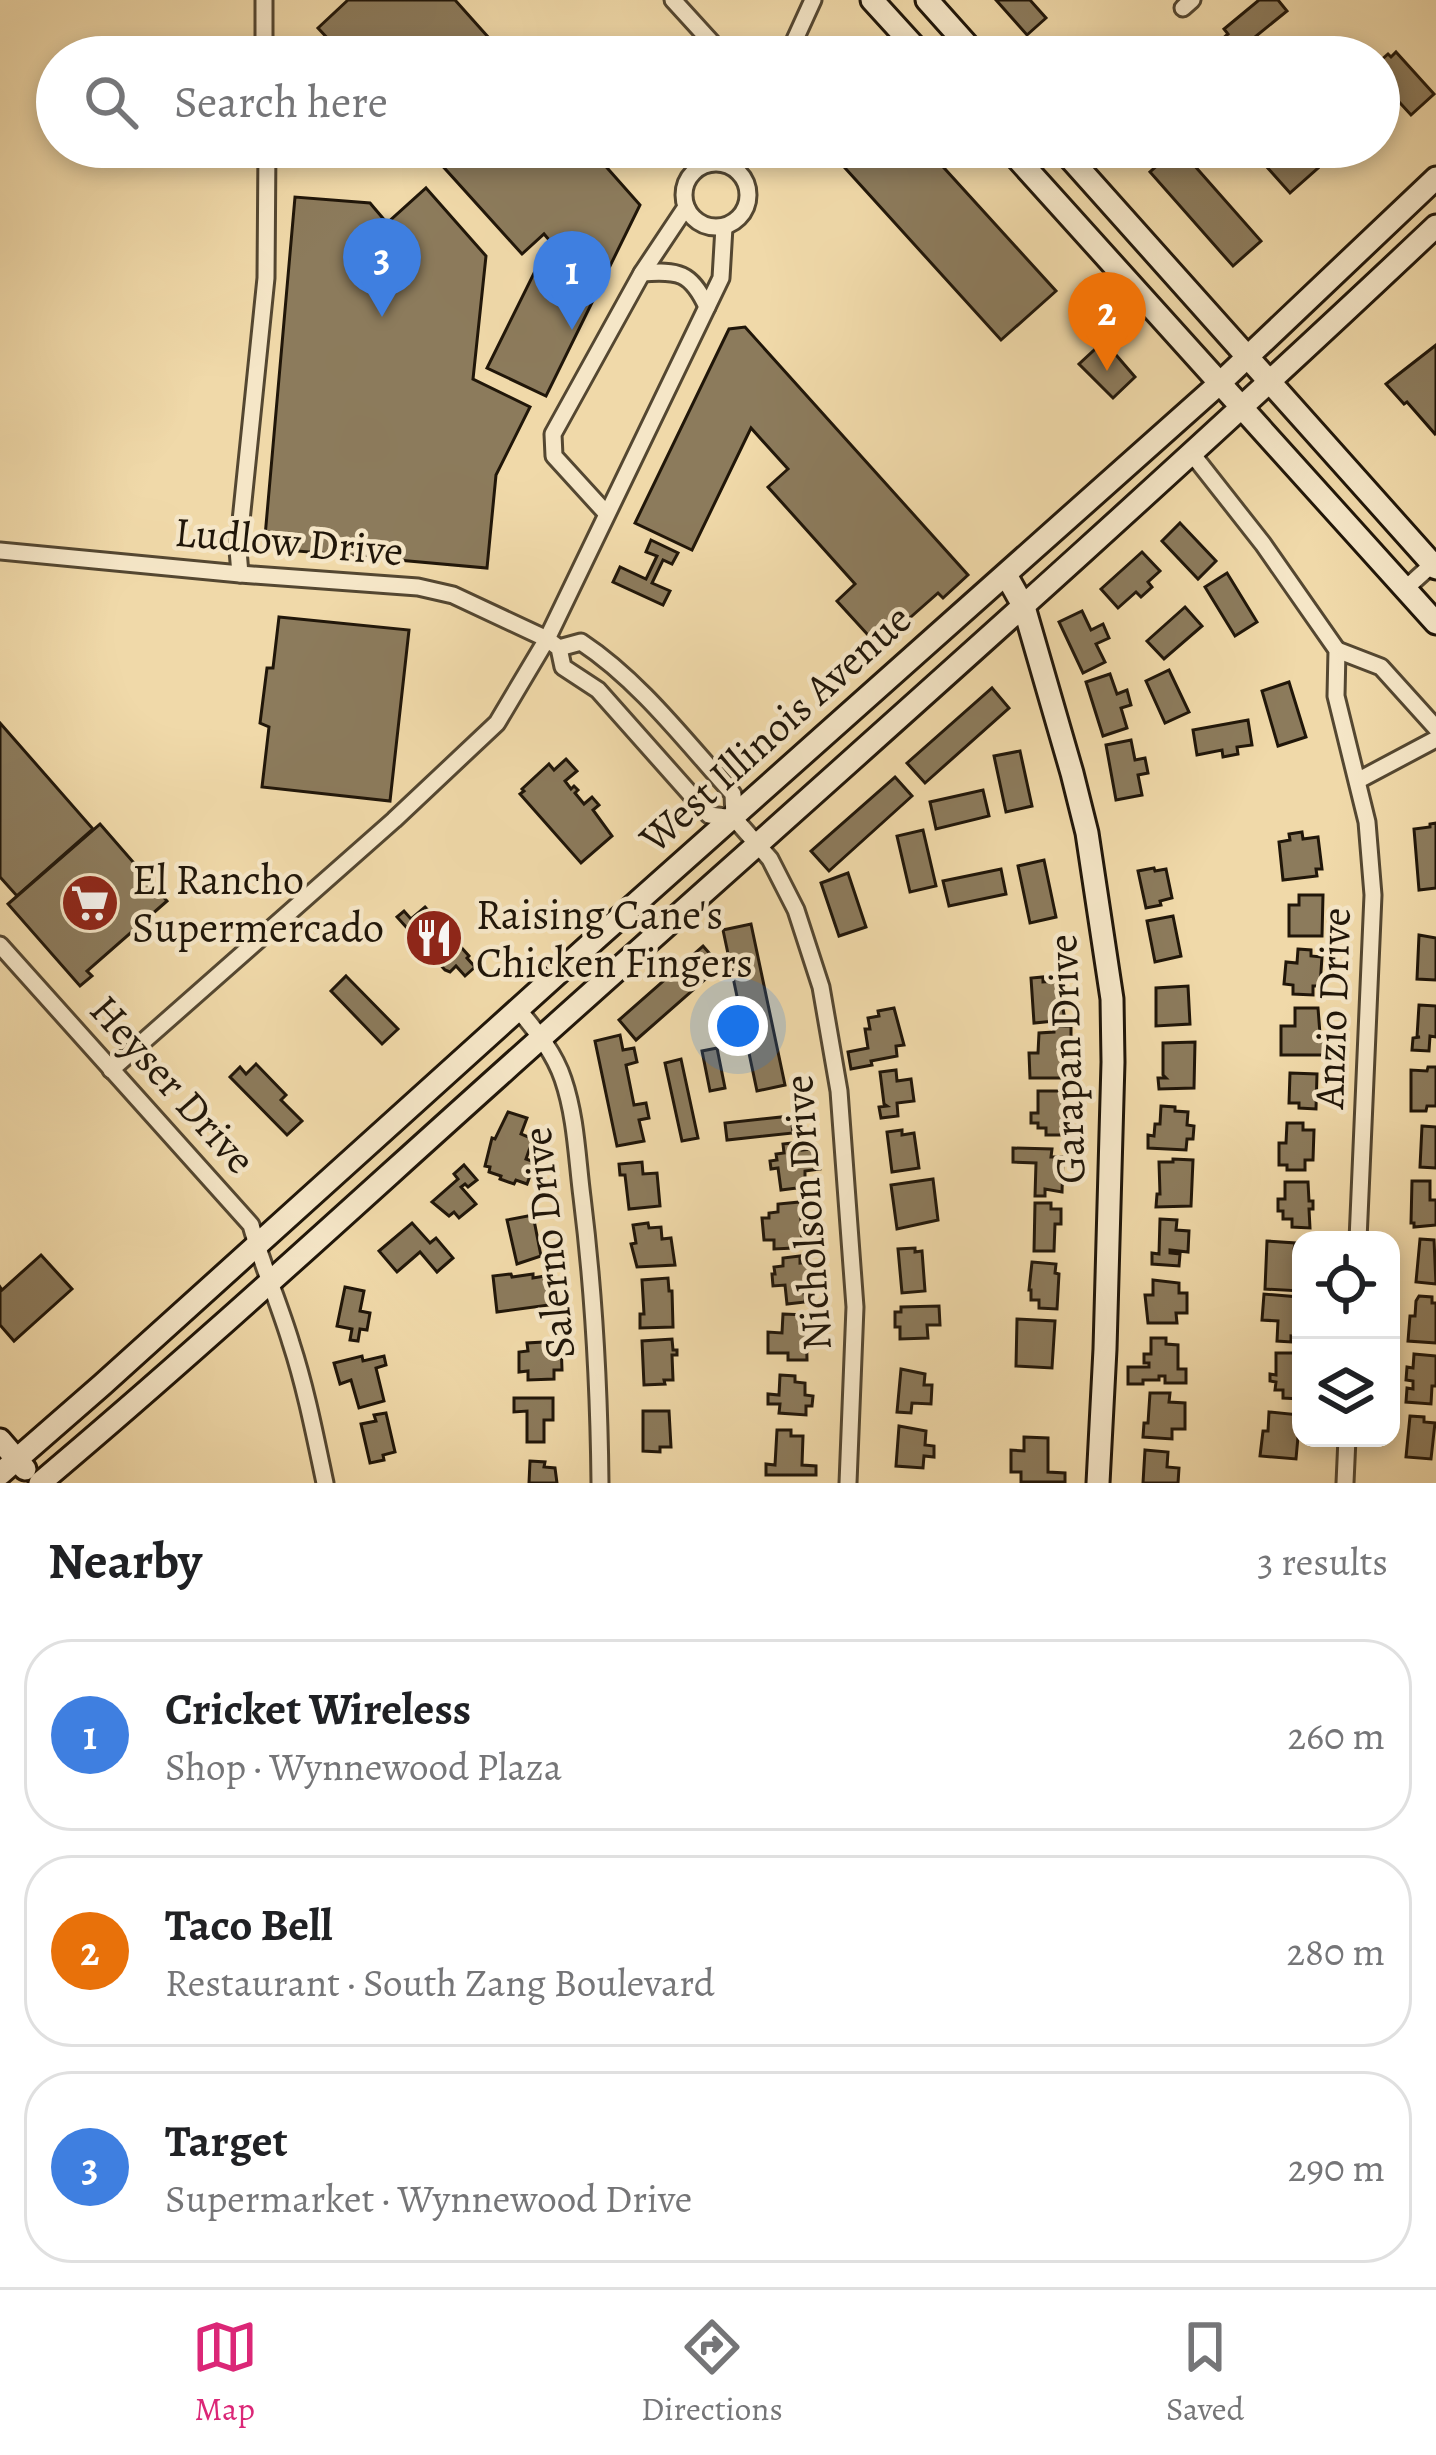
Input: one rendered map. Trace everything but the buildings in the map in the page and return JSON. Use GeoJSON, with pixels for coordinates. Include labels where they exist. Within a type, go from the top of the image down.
{"type":"FeatureCollection","features":[{"type":"Feature","properties":{"kind":"main road"},"geometry":{"type":"LineString","coordinates":[[872,0],[905,36]]}},
{"type":"Feature","properties":{"kind":"main road"},"geometry":{"type":"LineString","coordinates":[[926,0],[959,36]]}},
{"type":"Feature","properties":{"kind":"main road"},"geometry":{"type":"LineString","coordinates":[[1026,168],[1436,623]]}},
{"type":"Feature","properties":{"kind":"main road"},"geometry":{"type":"LineString","coordinates":[[1079,168],[1435,564]]}},
{"type":"Feature","properties":{"kind":"main road","name":"West Illinois Avenue"},"geometry":{"type":"LineString","coordinates":[[9,1466],[1220,383],[1436,178]]}},
{"type":"Feature","properties":{"kind":"main road"},"geometry":{"type":"LineString","coordinates":[[1411,202],[1433,229]]}},
{"type":"Feature","properties":{"kind":"main road","name":"West Illinois Avenue"},"geometry":{"type":"LineString","coordinates":[[38,1483],[269,1284],[1024,607],[1433,229]]}},
{"type":"Feature","properties":{"kind":"main road","name":"Garapan Drive"},"geometry":{"type":"LineString","coordinates":[[1006,575],[1024,607],[1087,833],[1112,999],[1098,1483]]}},
{"type":"Feature","properties":{"kind":"main road"},"geometry":{"type":"LineString","coordinates":[[0,1440],[9,1466],[38,1483]]}},
{"type":"Feature","properties":{"kind":"street"},"geometry":{"type":"LineString","coordinates":[[263,0],[264,36]]}},
{"type":"Feature","properties":{"kind":"street"},"geometry":{"type":"LineString","coordinates":[[673,0],[706,36]]}},
{"type":"Feature","properties":{"kind":"street"},"geometry":{"type":"LineString","coordinates":[[797,36],[813,0]]}},
{"type":"Feature","properties":{"kind":"street"},"geometry":{"type":"LineString","coordinates":[[240,574],[238,550],[266,278],[267,168]]}},
{"type":"Feature","properties":{"kind":"street"},"geometry":{"type":"LineString","coordinates":[[700,168],[684,189],[686,207],[697,222],[724,227],[740,218],[748,201],[747,183],[735,168]]}},
{"type":"Feature","properties":{"kind":"street"},"geometry":{"type":"LineString","coordinates":[[606,513],[554,457],[553,434],[642,273],[686,207]]}},
{"type":"Feature","properties":{"kind":"street"},"geometry":{"type":"LineString","coordinates":[[111,1070],[394,820],[497,722],[553,644],[606,513],[721,278],[724,227]]}},
{"type":"Feature","properties":{"kind":"street"},"geometry":{"type":"LineString","coordinates":[[642,273],[682,274],[698,287],[707,307]]}},
{"type":"Feature","properties":{"kind":"street"},"geometry":{"type":"LineString","coordinates":[[1193,454],[1337,650],[1381,667],[1436,728]]}},
{"type":"Feature","properties":{"kind":"street","name":"Ludlow Drive"},"geometry":{"type":"LineString","coordinates":[[0,551],[418,587],[453,595],[553,644],[581,642],[601,656],[733,794],[734,818],[709,815],[598,690],[562,667],[553,644]]}},
{"type":"Feature","properties":{"kind":"street"},"geometry":{"type":"LineString","coordinates":[[1405,589],[1435,564]]}},
{"type":"Feature","properties":{"kind":"street","name":"Anzio Drive"},"geometry":{"type":"LineString","coordinates":[[1337,650],[1336,696],[1367,822],[1373,896],[1358,1231]]}},
{"type":"Feature","properties":{"kind":"street"},"geometry":{"type":"LineString","coordinates":[[1359,780],[1436,739]]}},
{"type":"Feature","properties":{"kind":"street","name":"Nicholson Drive"},"geometry":{"type":"LineString","coordinates":[[734,818],[770,859],[796,910],[821,987],[839,1091],[855,1307],[848,1483]]}},
{"type":"Feature","properties":{"kind":"street","name":"Heyser Drive"},"geometry":{"type":"LineString","coordinates":[[0,945],[251,1225],[303,1384],[325,1483]]}},
{"type":"Feature","properties":{"kind":"street","name":"Salerno Drive"},"geometry":{"type":"LineString","coordinates":[[518,1010],[542,1037],[562,1076],[572,1111],[591,1272],[600,1483]]}},
{"type":"Feature","properties":{"kind":"street"},"geometry":{"type":"LineString","coordinates":[[1345,1483],[1347,1447]]}},
{"type":"Feature","properties":{"kind":"place","name":"Target"},"geometry":{"type":"Point","coordinates":[382,317]}},
{"type":"Feature","properties":{"kind":"place","name":"Cricket Wireless"},"geometry":{"type":"Point","coordinates":[572,330]}},
{"type":"Feature","properties":{"kind":"place","name":"Taco Bell"},"geometry":{"type":"Point","coordinates":[1107,371]}},
{"type":"Feature","properties":{"kind":"place","name":"El Rancho Supermercado"},"geometry":{"type":"Point","coordinates":[90,903]}},
{"type":"Feature","properties":{"kind":"place","name":"Raising Cane's Chicken Fingers"},"geometry":{"type":"Point","coordinates":[434,938]}}]}
